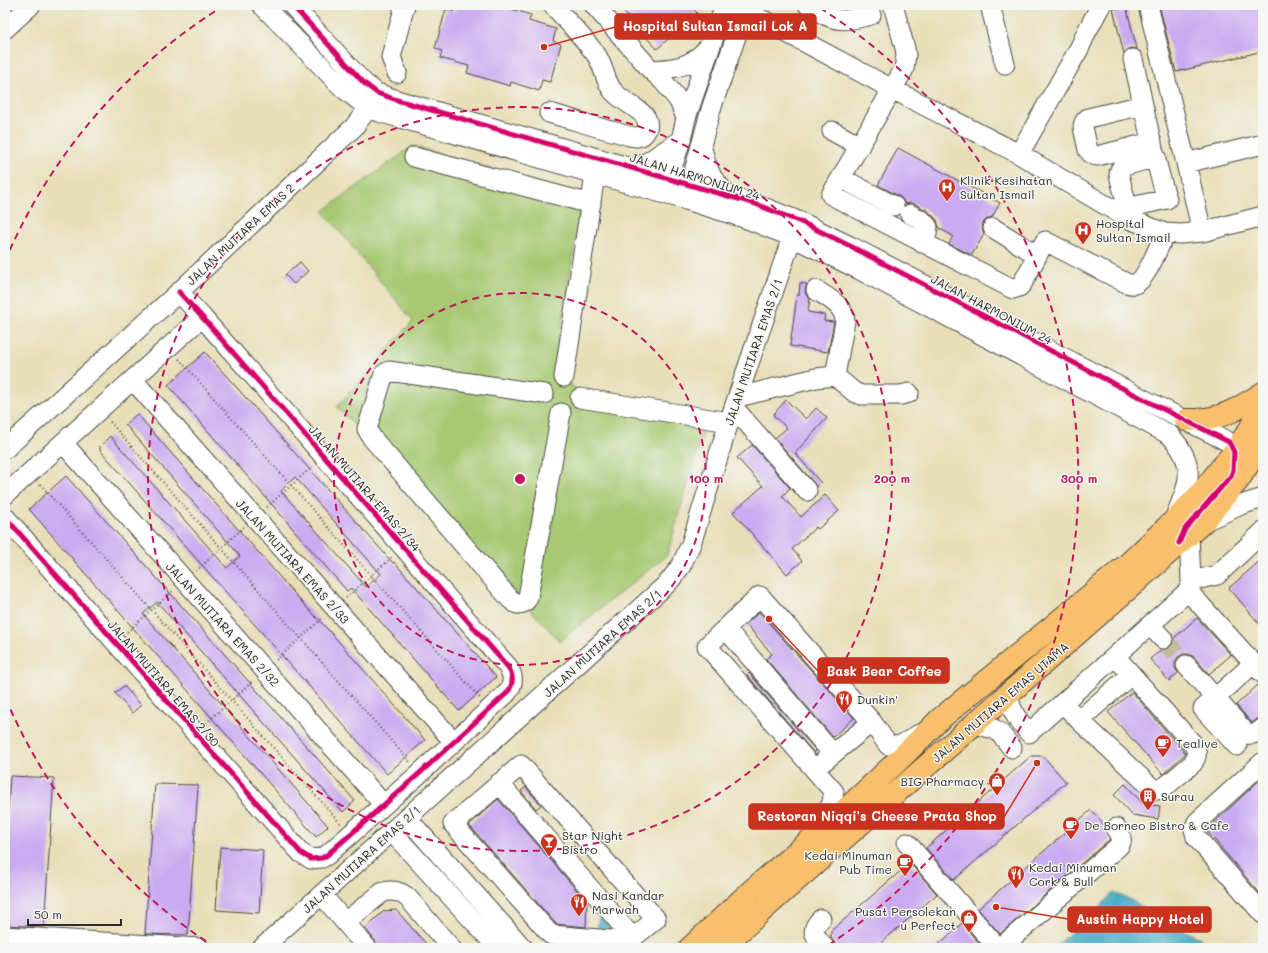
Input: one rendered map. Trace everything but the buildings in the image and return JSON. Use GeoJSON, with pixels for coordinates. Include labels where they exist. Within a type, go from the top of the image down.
{"type":"FeatureCollection","features":[{"type":"Feature","properties":{"kind":"main road"},"geometry":{"type":"LineString","coordinates":[[1186,420],[1204,420],[1220,416],[1240,407],[1263,393]]}},
{"type":"Feature","properties":{"kind":"main road"},"geometry":{"type":"LineString","coordinates":[[1186,530],[1200,494],[1234,452],[1263,410]]}},
{"type":"Feature","properties":{"kind":"main road","name":"JALAN MUTIARA EMAS UTAMA"},"geometry":{"type":"LineString","coordinates":[[721,948],[1008,695],[1186,530],[1239,479],[1263,441]]}},
{"type":"Feature","properties":{"kind":"main road","name":"JALAN MUTIARA EMAS UTAMA"},"geometry":{"type":"LineString","coordinates":[[690,948],[845,810],[940,719],[1128,564],[1186,530]]}},
{"type":"Feature","properties":{"kind":"street"},"geometry":{"type":"LineString","coordinates":[[6,27],[31,5]]}},
{"type":"Feature","properties":{"kind":"street","name":"JALAN HARMONIUM 24"},"geometry":{"type":"LineString","coordinates":[[262,5],[352,96],[373,100],[387,97],[637,169],[666,186]]}},
{"type":"Feature","properties":{"kind":"street","name":"JALAN HARMONIUM 24"},"geometry":{"type":"LineString","coordinates":[[292,5],[364,83],[373,100],[388,116],[595,175],[666,186],[688,192],[747,219],[792,237],[867,274],[1170,435],[1179,444],[1184,453],[1189,469],[1186,490],[1186,530]]}},
{"type":"Feature","properties":{"kind":"street"},"geometry":{"type":"LineString","coordinates":[[397,72],[391,57],[405,5]]}},
{"type":"Feature","properties":{"kind":"street"},"geometry":{"type":"LineString","coordinates":[[549,114],[635,137],[643,134],[648,124],[643,114],[613,91],[597,57],[553,5]]}},
{"type":"Feature","properties":{"kind":"street"},"geometry":{"type":"LineString","coordinates":[[594,5],[651,70],[663,81],[679,101],[689,110],[712,109]]}},
{"type":"Feature","properties":{"kind":"street"},"geometry":{"type":"LineString","coordinates":[[666,186],[689,110],[725,5]]}},
{"type":"Feature","properties":{"kind":"street"},"geometry":{"type":"LineString","coordinates":[[893,5],[906,55],[904,69],[831,195],[1013,289],[1022,284],[1045,241],[1126,283],[1136,284],[1143,278],[1165,233]]}},
{"type":"Feature","properties":{"kind":"street"},"geometry":{"type":"LineString","coordinates":[[990,5],[1005,64]]}},
{"type":"Feature","properties":{"kind":"street"},"geometry":{"type":"LineString","coordinates":[[1019,154],[1080,47],[1101,5]]}},
{"type":"Feature","properties":{"kind":"street"},"geometry":{"type":"LineString","coordinates":[[1148,5],[1202,232]]}},
{"type":"Feature","properties":{"kind":"street"},"geometry":{"type":"LineString","coordinates":[[811,6],[822,15],[839,13],[853,20],[871,15]]}},
{"type":"Feature","properties":{"kind":"street"},"geometry":{"type":"LineString","coordinates":[[688,192],[701,144],[743,7],[892,89],[1132,213],[1165,233],[1180,234],[1202,232],[1263,216]]}},
{"type":"Feature","properties":{"kind":"street"},"geometry":{"type":"LineString","coordinates":[[651,70],[669,68],[690,62],[696,59],[712,44]]}},
{"type":"Feature","properties":{"kind":"street"},"geometry":{"type":"LineString","coordinates":[[1132,213],[1167,199],[1133,59]]}},
{"type":"Feature","properties":{"kind":"street","name":"JALAN MUTIARA EMAS 2"},"geometry":{"type":"LineString","coordinates":[[5,449],[179,292],[354,127],[373,100]]}},
{"type":"Feature","properties":{"kind":"street"},"geometry":{"type":"LineString","coordinates":[[1143,105],[1085,120],[1083,127],[1088,150],[1090,154],[1094,156],[1154,150]]}},
{"type":"Feature","properties":{"kind":"street"},"geometry":{"type":"LineString","coordinates":[[832,131],[860,146]]}},
{"type":"Feature","properties":{"kind":"street"},"geometry":{"type":"LineString","coordinates":[[637,169],[681,140]]}},
{"type":"Feature","properties":{"kind":"street"},"geometry":{"type":"LineString","coordinates":[[701,144],[706,163],[712,177],[728,196]]}},
{"type":"Feature","properties":{"kind":"street"},"geometry":{"type":"LineString","coordinates":[[1186,163],[1263,144]]}},
{"type":"Feature","properties":{"kind":"street"},"geometry":{"type":"LineString","coordinates":[[1132,213],[1131,208],[1126,202],[1119,171],[1124,166],[1154,150]]}},
{"type":"Feature","properties":{"kind":"street"},"geometry":{"type":"LineString","coordinates":[[414,156],[590,204]]}},
{"type":"Feature","properties":{"kind":"street"},"geometry":{"type":"LineString","coordinates":[[564,377],[595,175]]}},
{"type":"Feature","properties":{"kind":"street"},"geometry":{"type":"LineString","coordinates":[[841,178],[923,221],[928,227],[927,234],[922,243]]}},
{"type":"Feature","properties":{"kind":"street","name":"JALAN HARMONIUM 24"},"geometry":{"type":"LineString","coordinates":[[688,192],[728,196],[753,203],[801,222],[1229,442],[1234,452]]}},
{"type":"Feature","properties":{"kind":"street"},"geometry":{"type":"LineString","coordinates":[[858,210],[868,192]]}},
{"type":"Feature","properties":{"kind":"street"},"geometry":{"type":"LineString","coordinates":[[993,228],[1038,255]]}},
{"type":"Feature","properties":{"kind":"street","name":"JALAN MUTIARA EMAS 2/1"},"geometry":{"type":"LineString","coordinates":[[262,948],[668,583],[681,566],[691,544],[734,409],[792,237]]}},
{"type":"Feature","properties":{"kind":"street"},"geometry":{"type":"LineString","coordinates":[[816,290],[841,308],[845,314],[835,376]]}},
{"type":"Feature","properties":{"kind":"street","name":"JALAN MUTIARA EMAS 2/34"},"geometry":{"type":"LineString","coordinates":[[179,292],[512,672],[513,683],[511,688],[490,709]]}},
{"type":"Feature","properties":{"kind":"street"},"geometry":{"type":"LineString","coordinates":[[5,495],[202,317]]}},
{"type":"Feature","properties":{"kind":"street"},"geometry":{"type":"LineString","coordinates":[[544,394],[389,371],[382,377],[367,428],[372,438],[510,599],[517,604],[522,604],[528,597],[561,413]]}},
{"type":"Feature","properties":{"kind":"street"},"geometry":{"type":"LineString","coordinates":[[580,398],[734,409],[816,378],[835,376],[854,392],[861,395],[901,395],[909,393]]}},
{"type":"Feature","properties":{"kind":"street"},"geometry":{"type":"LineString","coordinates":[[554,378],[569,378],[580,388],[579,402],[574,409],[566,413],[561,413],[549,407],[546,403],[544,394],[545,389],[554,378]]}},
{"type":"Feature","properties":{"kind":"street","name":"JALAN MUTIARA EMAS 2/33"},"geometry":{"type":"LineString","coordinates":[[133,380],[454,742]]}},
{"type":"Feature","properties":{"kind":"street"},"geometry":{"type":"LineString","coordinates":[[734,409],[807,491]]}},
{"type":"Feature","properties":{"kind":"street","name":"JALAN MUTIARA EMAS 2/32"},"geometry":{"type":"LineString","coordinates":[[63,443],[384,805]]}},
{"type":"Feature","properties":{"kind":"street"},"geometry":{"type":"LineString","coordinates":[[1237,746],[1203,708],[1215,698],[1258,669],[1189,586],[1186,530],[1241,505],[1263,498]]}},
{"type":"Feature","properties":{"kind":"street","name":"JALAN MUTIARA EMAS 2/30"},"geometry":{"type":"LineString","coordinates":[[5,517],[302,853],[311,859],[322,858],[351,835]]}},
{"type":"Feature","properties":{"kind":"street"},"geometry":{"type":"LineString","coordinates":[[1008,695],[1011,708],[1016,719],[1029,733],[1150,625],[1189,586],[1217,574],[1263,532]]}},
{"type":"Feature","properties":{"kind":"street"},"geometry":{"type":"LineString","coordinates":[[795,854],[831,806],[834,792],[707,646],[760,596],[872,722],[888,745],[899,746],[940,719]]}},
{"type":"Feature","properties":{"kind":"street"},"geometry":{"type":"LineString","coordinates":[[1150,625],[1163,639]]}},
{"type":"Feature","properties":{"kind":"street"},"geometry":{"type":"LineString","coordinates":[[726,629],[833,754]]}},
{"type":"Feature","properties":{"kind":"street"},"geometry":{"type":"LineString","coordinates":[[1063,703],[1152,789],[1157,790],[1166,786],[1193,763],[1196,759],[1196,749],[1115,656]]}},
{"type":"Feature","properties":{"kind":"street"},"geometry":{"type":"LineString","coordinates":[[1186,665],[1247,734],[1253,735],[1263,728]]}},
{"type":"Feature","properties":{"kind":"street"},"geometry":{"type":"LineString","coordinates":[[1079,720],[1131,675]]}},
{"type":"Feature","properties":{"kind":"street"},"geometry":{"type":"LineString","coordinates":[[351,835],[490,709]]}},
{"type":"Feature","properties":{"kind":"street"},"geometry":{"type":"LineString","coordinates":[[815,770],[872,722]]}},
{"type":"Feature","properties":{"kind":"street"},"geometry":{"type":"LineString","coordinates":[[975,724],[994,729],[1000,733],[1012,748]]}},
{"type":"Feature","properties":{"kind":"street"},"geometry":{"type":"LineString","coordinates":[[1263,762],[1197,822],[1194,829],[1196,837],[1263,914]]}},
{"type":"Feature","properties":{"kind":"street"},"geometry":{"type":"LineString","coordinates":[[521,765],[656,919],[633,938],[623,941],[551,935],[503,881],[453,824],[521,765]]}},
{"type":"Feature","properties":{"kind":"street"},"geometry":{"type":"LineString","coordinates":[[500,783],[633,938]]}},
{"type":"Feature","properties":{"kind":"street"},"geometry":{"type":"LineString","coordinates":[[407,818],[523,948]]}},
{"type":"Feature","properties":{"kind":"street"},"geometry":{"type":"LineString","coordinates":[[907,843],[999,948],[1119,846],[1122,840],[1116,828]]}},
{"type":"Feature","properties":{"kind":"street"},"geometry":{"type":"LineString","coordinates":[[392,832],[498,948]]}},
{"type":"Feature","properties":{"kind":"street"},"geometry":{"type":"LineString","coordinates":[[481,901],[503,881]]}},
{"type":"Feature","properties":{"kind":"street"},"geometry":{"type":"LineString","coordinates":[[345,922],[382,892],[389,890],[396,891],[408,898],[451,948]]}},
{"type":"Feature","properties":{"kind":"street"},"geometry":{"type":"LineString","coordinates":[[322,895],[367,948]]}},
{"type":"Feature","properties":{"kind":"street"},"geometry":{"type":"LineString","coordinates":[[821,919],[814,926],[813,930],[825,948]]}},
{"type":"Feature","properties":{"kind":"street"},"geometry":{"type":"LineString","coordinates":[[5,936],[199,948]]}},
{"type":"Feature","properties":{"kind":"path"},"geometry":{"type":"LineString","coordinates":[[169,347],[490,709]]}},
{"type":"Feature","properties":{"kind":"path"},"geometry":{"type":"LineString","coordinates":[[99,410],[420,773]]}},
{"type":"Feature","properties":{"kind":"path"},"geometry":{"type":"LineString","coordinates":[[116,643],[324,456]]}},
{"type":"Feature","properties":{"kind":"path"},"geometry":{"type":"LineString","coordinates":[[30,473],[351,835]]}},
{"type":"Feature","properties":{"kind":"path"},"geometry":{"type":"LineString","coordinates":[[195,732],[403,546]]}},
{"type":"Feature","properties":{"kind":"green space"},"geometry":{"type":"Polygon","coordinates":[[[413,146],[583,196],[555,365],[590,406],[705,425],[667,555],[560,641],[337,407],[413,321],[323,211],[413,146]]]}},
{"type":"Feature","properties":{"kind":"water"},"geometry":{"type":"Polygon","coordinates":[[[1113,893],[1132,900],[1161,919],[1200,938],[1214,948],[1054,948],[1113,893]]]}},
{"type":"Feature","properties":{"kind":"water"},"geometry":{"type":"Polygon","coordinates":[[[604,916],[613,926],[612,929],[607,932],[600,930],[597,924],[598,920],[604,916]]]}},
{"type":"Feature","properties":{"kind":"tunnel"},"geometry":{"type":"LineString","coordinates":[[1163,639],[1186,665]]}},
{"type":"Feature","properties":{"kind":"cycle path"},"geometry":{"type":"LineString","coordinates":[[292,5],[364,83],[377,93],[753,203],[801,222],[1229,442],[1234,452],[1233,470],[1231,476],[1185,529],[1179,543]]}},
{"type":"Feature","properties":{"kind":"cycle path"},"geometry":{"type":"LineString","coordinates":[[5,517],[301,853],[311,859],[322,858],[327,855],[420,773],[507,693],[512,683],[511,674],[508,667],[179,292]]}},
{"type":"Feature","properties":{"kind":"place","name":"Hospital Sultan Ismail Lok A"},"geometry":{"type":"Point","coordinates":[544,47]}},
{"type":"Feature","properties":{"kind":"place","name":"Klinik Kesihatan Sultan Ismail"},"geometry":{"type":"Point","coordinates":[947,202]}},
{"type":"Feature","properties":{"kind":"place","name":"Hospital Sultan Ismail"},"geometry":{"type":"Point","coordinates":[1083,245]}},
{"type":"Feature","properties":{"kind":"place","name":"Bask Bear Coffee"},"geometry":{"type":"Point","coordinates":[769,619]}},
{"type":"Feature","properties":{"kind":"place","name":"Dunkin'"},"geometry":{"type":"Point","coordinates":[844,714]}},
{"type":"Feature","properties":{"kind":"place","name":"Tealive"},"geometry":{"type":"Point","coordinates":[1163,758]}},
{"type":"Feature","properties":{"kind":"place","name":"Restoran Niqqi's Cheese Prata Shop"},"geometry":{"type":"Point","coordinates":[1037,763]}},
{"type":"Feature","properties":{"kind":"place","name":"BIG Pharmacy"},"geometry":{"type":"Point","coordinates":[997,796]}},
{"type":"Feature","properties":{"kind":"place","name":"Surau"},"geometry":{"type":"Point","coordinates":[1148,811]}},
{"type":"Feature","properties":{"kind":"place","name":"De Borneo Bistro & Cafe"},"geometry":{"type":"Point","coordinates":[1071,840]}},
{"type":"Feature","properties":{"kind":"place","name":"Star Night Bistro"},"geometry":{"type":"Point","coordinates":[549,857]}},
{"type":"Feature","properties":{"kind":"place","name":"Kedai Minuman Pub Time"},"geometry":{"type":"Point","coordinates":[905,877]}},
{"type":"Feature","properties":{"kind":"place","name":"Kedai Minuman Cork & Bull"},"geometry":{"type":"Point","coordinates":[1016,889]}},
{"type":"Feature","properties":{"kind":"place","name":"Austin Happy Hotel"},"geometry":{"type":"Point","coordinates":[996,907]}},
{"type":"Feature","properties":{"kind":"place","name":"Nasi Kandar Marwah"},"geometry":{"type":"Point","coordinates":[579,917]}},
{"type":"Feature","properties":{"kind":"place","name":"Pusat Persolekan u Perfect"},"geometry":{"type":"Point","coordinates":[969,933]}}]}
